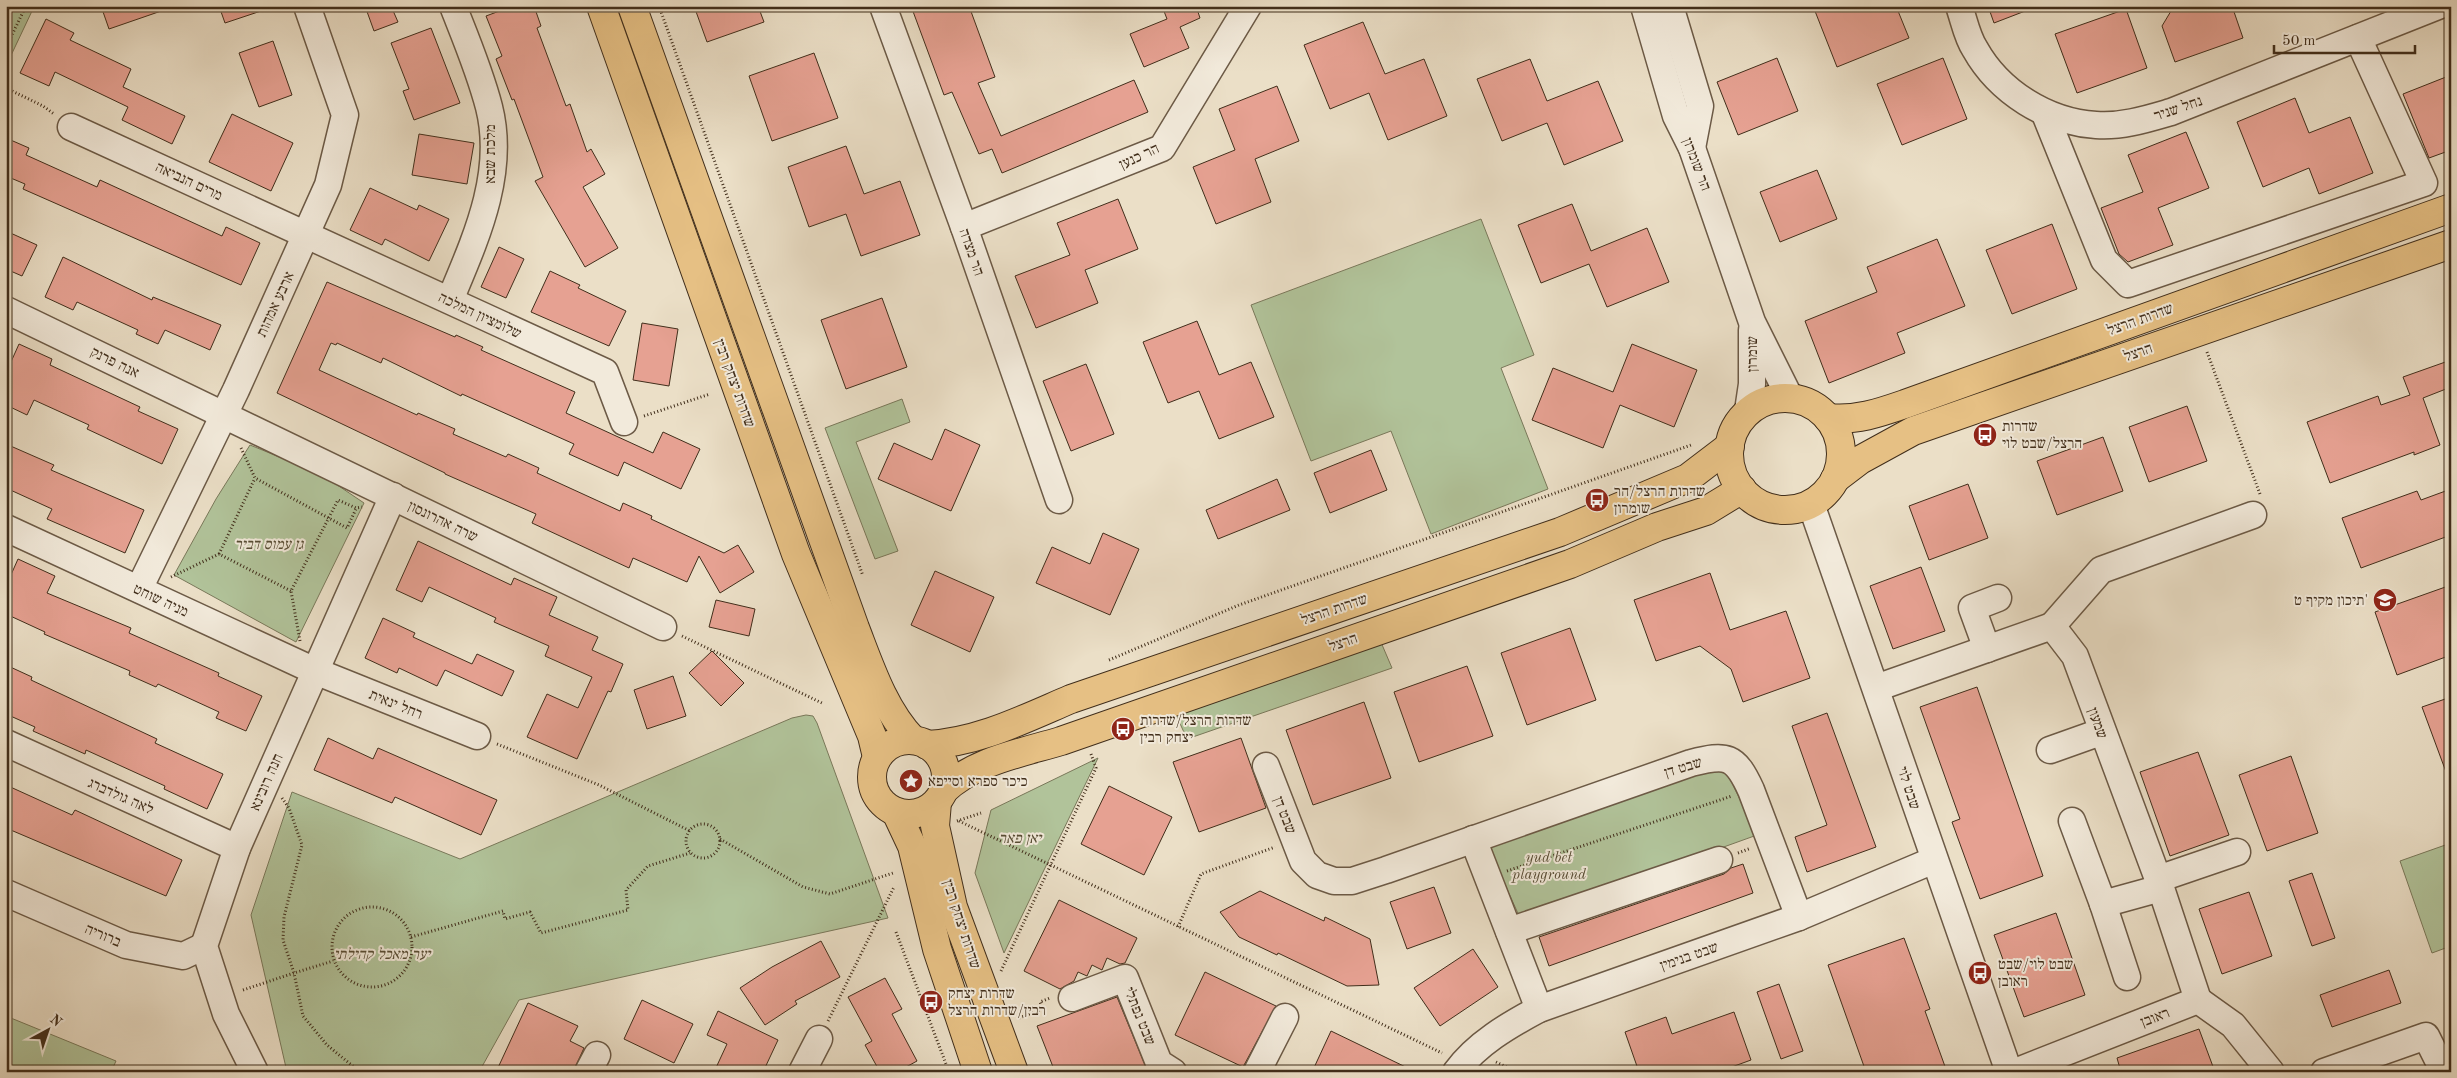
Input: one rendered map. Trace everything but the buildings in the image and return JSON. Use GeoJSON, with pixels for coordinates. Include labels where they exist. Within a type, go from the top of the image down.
{"type":"FeatureCollection","features":[{"type":"Feature","properties":{"kind":"main road","name":"שדרות יצחק רבין"},"geometry":{"type":"LineString","coordinates":[[601,6],[796,554],[872,736],[877,757]]}},
{"type":"Feature","properties":{"kind":"main road","name":"שדרות יצחק רבין"},"geometry":{"type":"LineString","coordinates":[[632,6],[855,628],[888,706],[898,724],[920,742]]}},
{"type":"Feature","properties":{"kind":"main road","name":"שדרות הרצל"},"geometry":{"type":"LineString","coordinates":[[1828,418],[1846,420],[1861,418],[1905,404],[2451,208]]}},
{"type":"Feature","properties":{"kind":"main road","name":"הרצל"},"geometry":{"type":"LineString","coordinates":[[1835,480],[1867,456],[1913,431],[2199,330],[2451,244]]}},
{"type":"Feature","properties":{"kind":"main road"},"geometry":{"type":"LineString","coordinates":[[1775,398],[1790,398],[1811,404],[1828,418],[1837,432],[1841,447],[1841,464],[1835,480],[1825,494],[1811,504],[1796,509],[1781,510],[1766,506],[1753,499],[1742,488],[1734,476],[1730,461],[1730,446],[1736,427],[1748,411],[1761,403],[1775,398]]}},
{"type":"Feature","properties":{"kind":"main road","name":"שדרות הרצל"},"geometry":{"type":"LineString","coordinates":[[920,742],[958,742],[998,730],[1071,699],[1560,532],[1688,478],[1730,446]]}},
{"type":"Feature","properties":{"kind":"main road","name":"הרצל"},"geometry":{"type":"LineString","coordinates":[[940,796],[954,780],[978,767],[1570,564],[1658,527],[1706,512],[1742,488]]}},
{"type":"Feature","properties":{"kind":"main road"},"geometry":{"type":"LineString","coordinates":[[920,742],[942,760],[946,780],[940,796],[918,813],[896,812],[883,804],[872,785],[871,774],[877,757],[893,743],[920,742]]}},
{"type":"Feature","properties":{"kind":"main road","name":"שדרות יצחק רבין"},"geometry":{"type":"LineString","coordinates":[[940,796],[935,826],[953,907],[1014,1072]]}},
{"type":"Feature","properties":{"kind":"main road","name":"שדרות יצחק רבין"},"geometry":{"type":"LineString","coordinates":[[896,812],[912,846],[937,949],[978,1072]]}},
{"type":"Feature","properties":{"kind":"street","name":"ארבע אמהות"},"geometry":{"type":"LineString","coordinates":[[139,590],[307,235],[328,185],[345,115],[307,6]]}},
{"type":"Feature","properties":{"kind":"street","name":"מלכת שבא"},"geometry":{"type":"LineString","coordinates":[[450,300],[477,235],[490,191],[493,144],[489,108],[453,6]]}},
{"type":"Feature","properties":{"kind":"street","name":"הר מצדה"},"geometry":{"type":"LineString","coordinates":[[883,6],[964,227],[1059,500]]}},
{"type":"Feature","properties":{"kind":"street","name":"הר כנען"},"geometry":{"type":"LineString","coordinates":[[964,227],[1162,148],[1248,6]]}},
{"type":"Feature","properties":{"kind":"street","name":"הר שומרון"},"geometry":{"type":"LineString","coordinates":[[1644,6],[1676,116],[1692,148],[1752,322]]}},
{"type":"Feature","properties":{"kind":"street"},"geometry":{"type":"LineString","coordinates":[[1670,6],[1700,106],[1692,148]]}},
{"type":"Feature","properties":{"kind":"street","name":"נחל שניר"},"geometry":{"type":"LineString","coordinates":[[1959,6],[1974,49],[1997,78],[2027,104],[2045,114],[2096,125],[2131,123],[2171,112],[2438,6]]}},
{"type":"Feature","properties":{"kind":"street"},"geometry":{"type":"LineString","coordinates":[[2045,114],[2104,260],[2128,284],[2424,182],[2358,38]]}},
{"type":"Feature","properties":{"kind":"street","name":"מרים הנביאה"},"geometry":{"type":"LineString","coordinates":[[71,126],[307,235]]}},
{"type":"Feature","properties":{"kind":"street","name":"שלומציון המלכה"},"geometry":{"type":"LineString","coordinates":[[307,235],[605,372],[624,422]]}},
{"type":"Feature","properties":{"kind":"street","name":"אנה פרנק"},"geometry":{"type":"LineString","coordinates":[[6,310],[223,414]]}},
{"type":"Feature","properties":{"kind":"street","name":"שומרון"},"geometry":{"type":"LineString","coordinates":[[1752,322],[1790,398]]}},
{"type":"Feature","properties":{"kind":"street","name":"שומרון"},"geometry":{"type":"LineString","coordinates":[[1748,411],[1752,384],[1752,322]]}},
{"type":"Feature","properties":{"kind":"street","name":"שרה אהרונסון"},"geometry":{"type":"LineString","coordinates":[[223,414],[381,500],[664,627]]}},
{"type":"Feature","properties":{"kind":"street","name":"חנה רובינא"},"geometry":{"type":"LineString","coordinates":[[204,946],[236,848],[315,671],[381,500]]}},
{"type":"Feature","properties":{"kind":"street","name":"שבט לוי"},"geometry":{"type":"LineString","coordinates":[[1811,504],[2009,1072]]}},
{"type":"Feature","properties":{"kind":"street"},"geometry":{"type":"LineString","coordinates":[[1876,688],[2052,626],[2101,570],[2258,509]]}},
{"type":"Feature","properties":{"kind":"street","name":"מניה שוחט"},"geometry":{"type":"LineString","coordinates":[[6,528],[315,671]]}},
{"type":"Feature","properties":{"kind":"street"},"geometry":{"type":"LineString","coordinates":[[1987,649],[1972,608],[1998,598]]}},
{"type":"Feature","properties":{"kind":"street","name":"שמעון"},"geometry":{"type":"LineString","coordinates":[[2052,626],[2075,656],[2102,734],[2161,888],[2198,1000]]}},
{"type":"Feature","properties":{"kind":"street","name":"רחל ינאית"},"geometry":{"type":"LineString","coordinates":[[315,671],[477,736]]}},
{"type":"Feature","properties":{"kind":"street"},"geometry":{"type":"LineString","coordinates":[[2050,750],[2095,734],[2102,734]]}},
{"type":"Feature","properties":{"kind":"street","name":"לאה גולדברג"},"geometry":{"type":"LineString","coordinates":[[6,743],[236,848]]}},
{"type":"Feature","properties":{"kind":"street","name":"שבט דן"},"geometry":{"type":"LineString","coordinates":[[1266,766],[1303,861],[1317,875],[1334,881],[1352,881],[1691,763],[1714,757],[1725,758],[1734,762],[1742,771],[1751,790],[1799,917]]}},
{"type":"Feature","properties":{"kind":"street"},"geometry":{"type":"LineString","coordinates":[[2072,821],[2103,904],[2127,977]]}},
{"type":"Feature","properties":{"kind":"street"},"geometry":{"type":"LineString","coordinates":[[1473,839],[1539,1009]]}},
{"type":"Feature","properties":{"kind":"street"},"geometry":{"type":"LineString","coordinates":[[2161,888],[2237,852]]}},
{"type":"Feature","properties":{"kind":"street"},"geometry":{"type":"LineString","coordinates":[[1509,931],[1719,860]]}},
{"type":"Feature","properties":{"kind":"street","name":"שבט בנימין"},"geometry":{"type":"LineString","coordinates":[[1459,1067],[1516,1021],[1539,1009],[1799,917],[1934,860]]}},
{"type":"Feature","properties":{"kind":"street"},"geometry":{"type":"LineString","coordinates":[[2103,904],[2161,888],[2215,879]]}},
{"type":"Feature","properties":{"kind":"street","name":"ברוריה"},"geometry":{"type":"LineString","coordinates":[[6,893],[126,944],[182,956],[204,946]]}},
{"type":"Feature","properties":{"kind":"street"},"geometry":{"type":"LineString","coordinates":[[204,946],[226,1014],[255,1072]]}},
{"type":"Feature","properties":{"kind":"street","name":"שבט נפתלי"},"geometry":{"type":"LineString","coordinates":[[1064,1001],[1125,978],[1159,1063],[1173,1072]]}},
{"type":"Feature","properties":{"kind":"street"},"geometry":{"type":"LineString","coordinates":[[2198,1000],[2232,1025],[2271,1072]]}},
{"type":"Feature","properties":{"kind":"street","name":"ראובן"},"geometry":{"type":"LineString","coordinates":[[2015,1072],[2198,1000]]}},
{"type":"Feature","properties":{"kind":"street"},"geometry":{"type":"LineString","coordinates":[[1257,1072],[1285,1017]]}},
{"type":"Feature","properties":{"kind":"street"},"geometry":{"type":"LineString","coordinates":[[2324,1072],[2426,1036],[2444,1061]]}},
{"type":"Feature","properties":{"kind":"street"},"geometry":{"type":"LineString","coordinates":[[802,1072],[819,1039]]}},
{"type":"Feature","properties":{"kind":"path"},"geometry":{"type":"LineString","coordinates":[[6,47],[26,6]]}},
{"type":"Feature","properties":{"kind":"path"},"geometry":{"type":"LineString","coordinates":[[659,6],[866,585]]}},
{"type":"Feature","properties":{"kind":"path"},"geometry":{"type":"LineString","coordinates":[[6,88],[43,106],[71,126]]}},
{"type":"Feature","properties":{"kind":"path"},"geometry":{"type":"LineString","coordinates":[[2199,330],[2258,509]]}},
{"type":"Feature","properties":{"kind":"path"},"geometry":{"type":"LineString","coordinates":[[624,422],[710,394]]}},
{"type":"Feature","properties":{"kind":"path"},"geometry":{"type":"LineString","coordinates":[[1106,661],[1239,605],[1698,442]]}},
{"type":"Feature","properties":{"kind":"path"},"geometry":{"type":"LineString","coordinates":[[240,444],[255,478],[329,519],[347,528],[356,508]]}},
{"type":"Feature","properties":{"kind":"path"},"geometry":{"type":"LineString","coordinates":[[171,577],[220,554],[255,478]]}},
{"type":"Feature","properties":{"kind":"path"},"geometry":{"type":"LineString","coordinates":[[306,644],[300,646],[291,592],[338,500],[356,508],[381,500]]}},
{"type":"Feature","properties":{"kind":"path"},"geometry":{"type":"LineString","coordinates":[[220,554],[291,592]]}},
{"type":"Feature","properties":{"kind":"path"},"geometry":{"type":"LineString","coordinates":[[170,569],[171,577],[175,584]]}},
{"type":"Feature","properties":{"kind":"path"},"geometry":{"type":"LineString","coordinates":[[664,627],[824,704]]}},
{"type":"Feature","properties":{"kind":"path"},"geometry":{"type":"LineString","coordinates":[[987,999],[1096,768],[1083,732]]}},
{"type":"Feature","properties":{"kind":"path"},"geometry":{"type":"LineString","coordinates":[[477,736],[599,785],[690,830]]}},
{"type":"Feature","properties":{"kind":"path"},"geometry":{"type":"LineString","coordinates":[[267,778],[289,808],[302,844],[284,917],[283,940],[294,973],[303,1016],[327,1045],[360,1072]]}},
{"type":"Feature","properties":{"kind":"path"},"geometry":{"type":"LineString","coordinates":[[1488,877],[1751,790]]}},
{"type":"Feature","properties":{"kind":"path"},"geometry":{"type":"LineString","coordinates":[[958,821],[1178,927],[1459,1067]]}},
{"type":"Feature","properties":{"kind":"path"},"geometry":{"type":"LineString","coordinates":[[720,839],[716,853],[711,856],[698,857],[690,852],[686,843],[690,830],[696,826],[708,826],[714,829],[720,839],[803,887],[830,894],[893,873]]}},
{"type":"Feature","properties":{"kind":"path"},"geometry":{"type":"LineString","coordinates":[[1178,927],[1201,874],[1277,846]]}},
{"type":"Feature","properties":{"kind":"path"},"geometry":{"type":"LineString","coordinates":[[1744,851],[1748,849]]}},
{"type":"Feature","properties":{"kind":"path"},"geometry":{"type":"LineString","coordinates":[[411,937],[502,911],[505,919],[530,912],[541,933],[628,910],[626,890],[648,866],[690,852]]}},
{"type":"Feature","properties":{"kind":"path"},"geometry":{"type":"LineString","coordinates":[[819,1039],[894,887]]}},
{"type":"Feature","properties":{"kind":"path"},"geometry":{"type":"LineString","coordinates":[[363,907],[379,907],[393,912],[404,923],[411,937],[413,952],[408,967],[398,979],[384,986],[368,987],[352,982],[340,971],[333,961],[332,940],[338,925],[349,913],[363,907]]}},
{"type":"Feature","properties":{"kind":"path"},"geometry":{"type":"LineString","coordinates":[[896,932],[949,1072]]}},
{"type":"Feature","properties":{"kind":"path"},"geometry":{"type":"LineString","coordinates":[[243,990],[333,961]]}},
{"type":"Feature","properties":{"kind":"path"},"geometry":{"type":"LineString","coordinates":[[1019,1018],[1043,1009],[1040,1002],[1053,998],[1064,1001]]}},
{"type":"Feature","properties":{"kind":"green space"},"geometry":{"type":"Polygon","coordinates":[[[19,6],[32,11],[6,66],[6,11],[19,6]]]}},
{"type":"Feature","properties":{"kind":"green space"},"geometry":{"type":"Polygon","coordinates":[[[1481,219],[1534,355],[1501,368],[1548,489],[1431,534],[1391,431],[1311,461],[1251,305],[1481,219]]]}},
{"type":"Feature","properties":{"kind":"green space"},"geometry":{"type":"Polygon","coordinates":[[[902,399],[910,422],[856,442],[898,551],[875,559],[825,428],[902,399]]]}},
{"type":"Feature","properties":{"kind":"green space","name":"גן עמוס דביר"},"geometry":{"type":"Polygon","coordinates":[[[250,445],[321,474],[364,503],[296,642],[174,575],[216,499],[250,445]]]}},
{"type":"Feature","properties":{"kind":"green space"},"geometry":{"type":"Polygon","coordinates":[[[1377,633],[1392,668],[1187,739],[1173,708],[1377,633]]]}},
{"type":"Feature","properties":{"kind":"green space","name":"יער מאכל קהילתי"},"geometry":{"type":"Polygon","coordinates":[[[806,715],[813,716],[817,723],[888,918],[519,1000],[479,1072],[287,1072],[251,915],[292,792],[460,859],[792,718],[806,715]]]}},
{"type":"Feature","properties":{"kind":"green space","name":"יאן פאר"},"geometry":{"type":"Polygon","coordinates":[[[1098,758],[1004,953],[975,873],[991,810],[1098,758]]]}},
{"type":"Feature","properties":{"kind":"green space","name":"yud bet playground"},"geometry":{"type":"Polygon","coordinates":[[[1723,764],[1757,835],[1521,920],[1486,843],[1723,764]]]}},
{"type":"Feature","properties":{"kind":"green space"},"geometry":{"type":"Polygon","coordinates":[[[2451,843],[2451,946],[2432,953],[2400,861],[2451,843]]]}},
{"type":"Feature","properties":{"kind":"green space"},"geometry":{"type":"Polygon","coordinates":[[[6,1016],[116,1061],[111,1072],[6,1072],[6,1016]]]}},
{"type":"Feature","properties":{"kind":"place","name":"שדרות הרצל/שבט לוי"},"geometry":{"type":"Point","coordinates":[1985,435]}},
{"type":"Feature","properties":{"kind":"place","name":"שדרות הרצל/הר שומרון"},"geometry":{"type":"Point","coordinates":[1597,500]}},
{"type":"Feature","properties":{"kind":"place","name":"תיכון מקיף ט'"},"geometry":{"type":"Point","coordinates":[2385,600]}},
{"type":"Feature","properties":{"kind":"place","name":"שדרות הרצל/שדרות יצחק רבין"},"geometry":{"type":"Point","coordinates":[1123,729]}},
{"type":"Feature","properties":{"kind":"place","name":"כיכר ספרא וסייפא"},"geometry":{"type":"Point","coordinates":[911,781]}},
{"type":"Feature","properties":{"kind":"place","name":"שבט לוי/שבט ראובן"},"geometry":{"type":"Point","coordinates":[1980,973]}},
{"type":"Feature","properties":{"kind":"place","name":"שדרות יצחק רבין/שדרות הרצל"},"geometry":{"type":"Point","coordinates":[931,1002]}}]}
